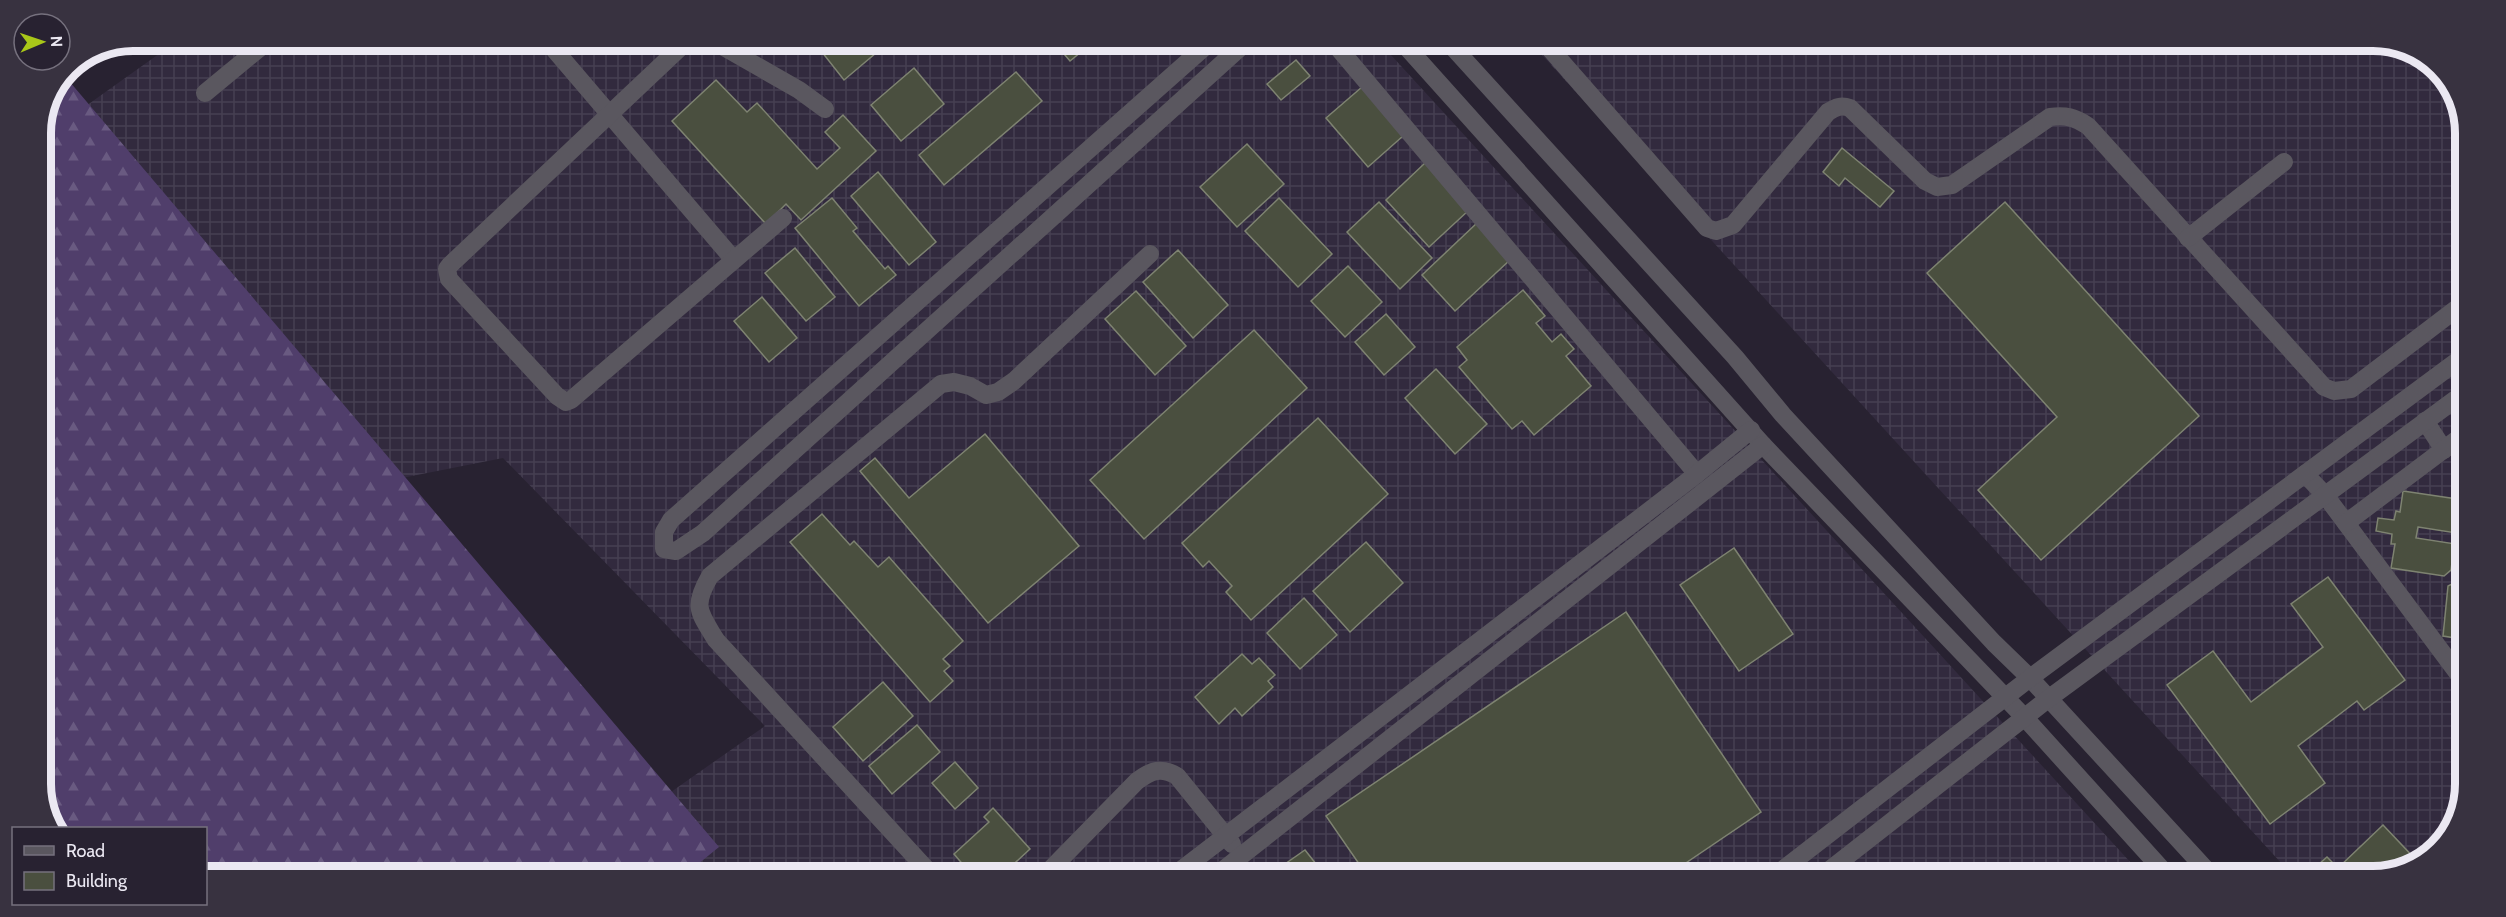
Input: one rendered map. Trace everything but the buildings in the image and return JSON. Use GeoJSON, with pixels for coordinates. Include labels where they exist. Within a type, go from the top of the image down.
{"type":"FeatureCollection","features":[{"type":"Feature","properties":{"kind":"street"},"geometry":{"type":"LineString","coordinates":[[205,93],[256,51]]}},
{"type":"Feature","properties":{"kind":"street"},"geometry":{"type":"LineString","coordinates":[[555,51],[734,260]]}},
{"type":"Feature","properties":{"kind":"street"},"geometry":{"type":"LineString","coordinates":[[676,51],[450,265],[447,269],[449,279],[557,396],[566,402],[783,218]]}},
{"type":"Feature","properties":{"kind":"street"},"geometry":{"type":"LineString","coordinates":[[731,51],[799,90],[825,109]]}},
{"type":"Feature","properties":{"kind":"street"},"geometry":{"type":"LineString","coordinates":[[1200,51],[671,520],[664,532],[664,549],[676,550],[703,534],[1236,51]]}},
{"type":"Feature","properties":{"kind":"street"},"geometry":{"type":"LineString","coordinates":[[1341,51],[1697,474]]}},
{"type":"Feature","properties":{"kind":"street"},"geometry":{"type":"LineString","coordinates":[[1410,51],[1763,445],[2026,719],[2159,866]]}},
{"type":"Feature","properties":{"kind":"street"},"geometry":{"type":"LineString","coordinates":[[1456,51],[1735,357],[1783,415],[2203,866]]}},
{"type":"Feature","properties":{"kind":"street"},"geometry":{"type":"LineString","coordinates":[[1551,51],[1707,228],[1716,231],[1733,225],[1828,112],[1843,106],[1858,114],[1925,181],[1937,187],[1952,185],[2050,117],[2074,117],[2088,126],[2324,387],[2334,391],[2351,389],[2455,310]]}},
{"type":"Feature","properties":{"kind":"street"},"geometry":{"type":"LineString","coordinates":[[2188,238],[2284,162]]}},
{"type":"Feature","properties":{"kind":"street"},"geometry":{"type":"LineString","coordinates":[[924,866],[716,640],[699,613],[699,595],[710,576],[941,384],[954,382],[970,386],[986,395],[998,392],[1014,381],[1150,254]]}},
{"type":"Feature","properties":{"kind":"street"},"geometry":{"type":"LineString","coordinates":[[1788,866],[2030,678],[2455,363]]}},
{"type":"Feature","properties":{"kind":"street"},"geometry":{"type":"LineString","coordinates":[[1835,866],[2026,719],[2048,699],[2455,399]]}},
{"type":"Feature","properties":{"kind":"street"},"geometry":{"type":"LineString","coordinates":[[2425,421],[2444,450]]}},
{"type":"Feature","properties":{"kind":"street"},"geometry":{"type":"LineString","coordinates":[[1186,866],[1697,474],[1751,430]]}},
{"type":"Feature","properties":{"kind":"street"},"geometry":{"type":"LineString","coordinates":[[2346,523],[2455,441]]}},
{"type":"Feature","properties":{"kind":"street"},"geometry":{"type":"LineString","coordinates":[[1228,866],[1763,445]]}},
{"type":"Feature","properties":{"kind":"street"},"geometry":{"type":"LineString","coordinates":[[2305,474],[2325,495],[2455,671]]}},
{"type":"Feature","properties":{"kind":"street"},"geometry":{"type":"LineString","coordinates":[[1054,866],[1137,781],[1150,771],[1165,770],[1177,776],[1241,855]]}},
{"type":"Feature","properties":{"kind":"shaded area"},"geometry":{"type":"Polygon","coordinates":[[[163,51],[1387,51],[2134,866],[689,866],[641,813],[765,726],[503,458],[255,507],[51,377],[51,131],[163,51]]]}},
{"type":"Feature","properties":{"kind":"shaded area"},"geometry":{"type":"Polygon","coordinates":[[[1538,51],[2374,51],[2400,55],[2431,75],[2449,101],[2455,127],[2455,784],[2451,811],[2447,821],[2431,842],[2400,862],[2374,866],[2284,866],[1538,51]]]}},
{"type":"Feature","properties":{"kind":"green space"},"geometry":{"type":"Polygon","coordinates":[[[70,82],[719,847],[696,866],[207,866],[207,827],[63,827],[57,816],[51,790],[51,132],[57,101],[70,82]]]}}]}
